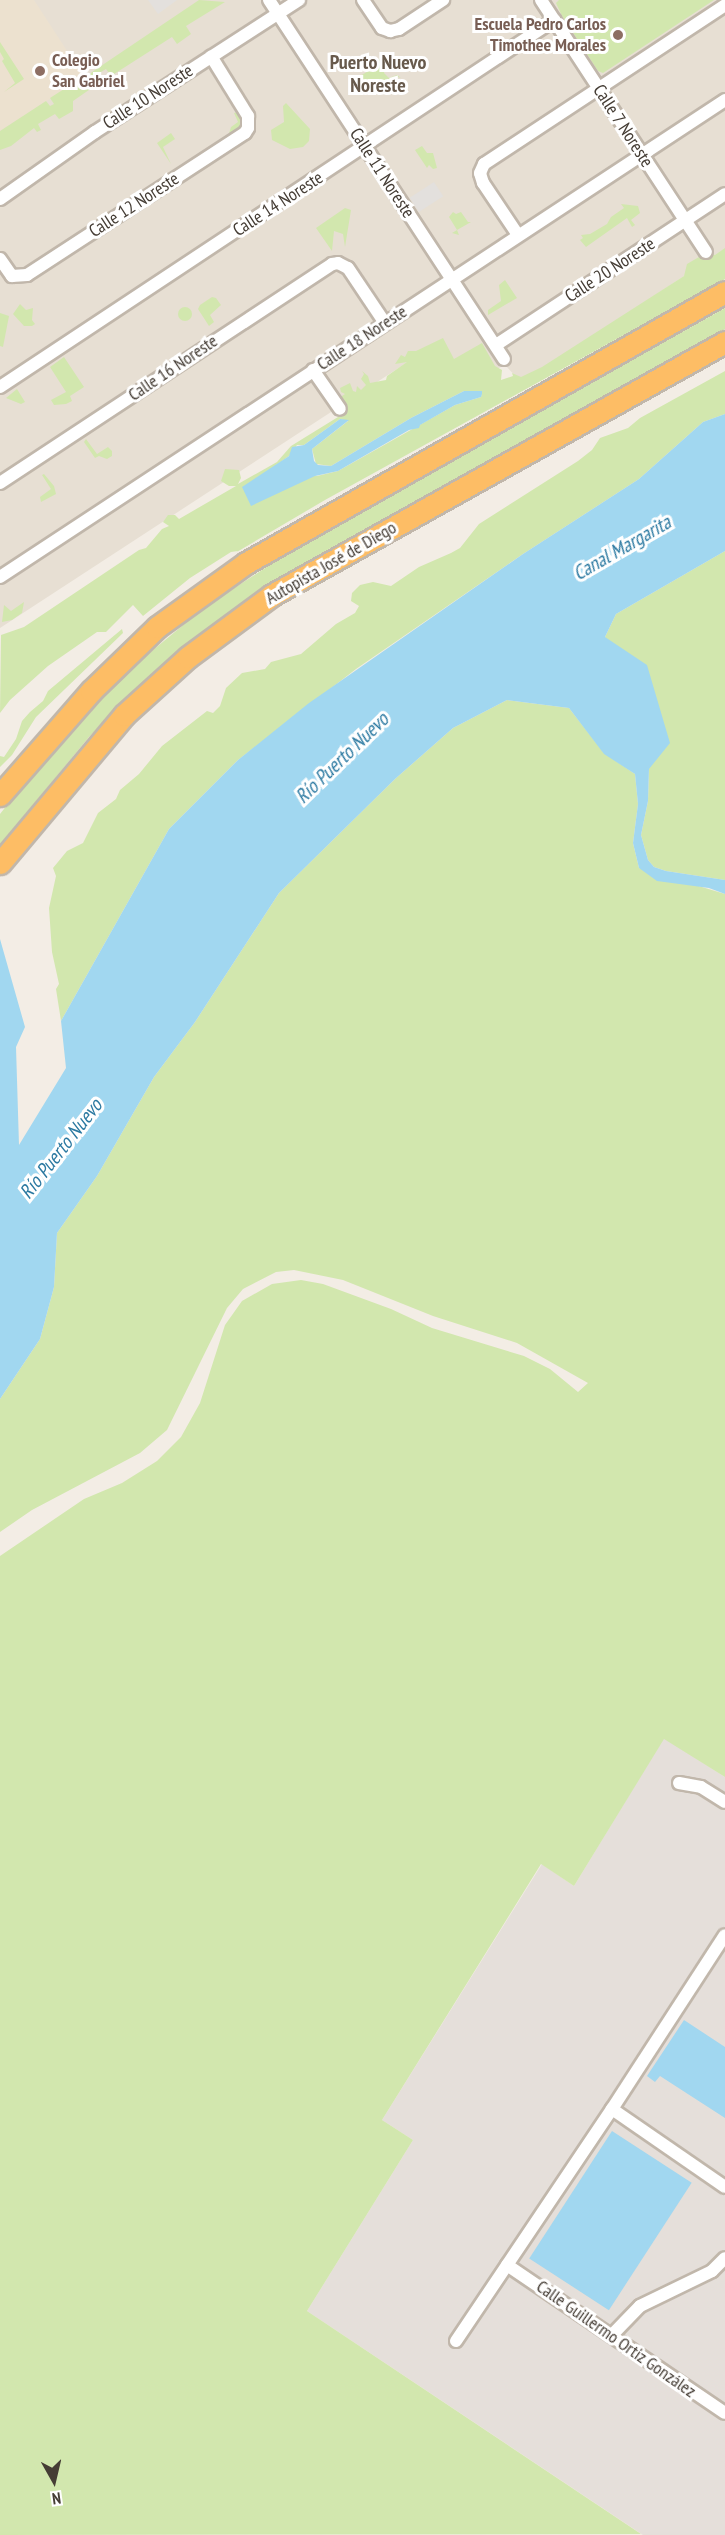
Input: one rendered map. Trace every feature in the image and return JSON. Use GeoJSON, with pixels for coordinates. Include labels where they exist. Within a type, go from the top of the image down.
{"type":"FeatureCollection","features":[{"type":"Feature","properties":{"kind":"highway"},"geometry":{"type":"LineString","coordinates":[[0,795],[91,691],[157,627],[246,563],[725,292]]}},
{"type":"Feature","properties":{"kind":"highway","name":"Autopista José de Diego"},"geometry":{"type":"LineString","coordinates":[[0,863],[124,715],[188,657],[234,623],[297,579],[725,342]]}},
{"type":"Feature","properties":{"kind":"highway"},"geometry":{"type":"LineString","coordinates":[[661,378],[725,357]]}},
{"type":"Feature","properties":{"kind":"street","name":"Calle 11 Noreste"},"geometry":{"type":"LineString","coordinates":[[270,0],[504,359]]}},
{"type":"Feature","properties":{"kind":"street","name":"Calle 10 Noreste"},"geometry":{"type":"LineString","coordinates":[[0,199],[211,56],[299,0]]}},
{"type":"Feature","properties":{"kind":"street"},"geometry":{"type":"LineString","coordinates":[[363,0],[382,28],[390,31],[399,29],[443,0]]}},
{"type":"Feature","properties":{"kind":"street","name":"Calle 7 Noreste"},"geometry":{"type":"LineString","coordinates":[[541,0],[706,252]]}},
{"type":"Feature","properties":{"kind":"street"},"geometry":{"type":"LineString","coordinates":[[518,235],[483,183],[480,173],[484,164],[725,5]]}},
{"type":"Feature","properties":{"kind":"street","name":"Calle 14 Noreste"},"geometry":{"type":"LineString","coordinates":[[0,387],[554,20]]}},
{"type":"Feature","properties":{"kind":"street","name":"Calle 12 Noreste"},"geometry":{"type":"LineString","coordinates":[[0,260],[12,276],[22,277],[245,133],[248,128],[248,116],[211,56]]}},
{"type":"Feature","properties":{"kind":"street","name":"Calle 18 Noreste"},"geometry":{"type":"LineString","coordinates":[[0,577],[725,100]]}},
{"type":"Feature","properties":{"kind":"street","name":"Calle 20 Noreste"},"geometry":{"type":"LineString","coordinates":[[496,345],[725,194]]}},
{"type":"Feature","properties":{"kind":"street","name":"Calle 16 Noreste"},"geometry":{"type":"LineString","coordinates":[[0,483],[326,267],[338,263],[348,268],[385,323]]}},
{"type":"Feature","properties":{"kind":"street"},"geometry":{"type":"LineString","coordinates":[[313,370],[340,409]]}},
{"type":"Feature","properties":{"kind":"street"},"geometry":{"type":"LineString","coordinates":[[679,1783],[701,1787],[725,1802]]}},
{"type":"Feature","properties":{"kind":"street"},"geometry":{"type":"LineString","coordinates":[[456,2341],[612,2109],[725,1935]]}},
{"type":"Feature","properties":{"kind":"street"},"geometry":{"type":"LineString","coordinates":[[612,2109],[725,2187]]}},
{"type":"Feature","properties":{"kind":"street"},"geometry":{"type":"LineString","coordinates":[[612,2335],[640,2306],[712,2271],[725,2258]]}},
{"type":"Feature","properties":{"kind":"street","name":"Calle Guillermo Ortiz González"},"geometry":{"type":"LineString","coordinates":[[507,2265],[725,2413]]}},
{"type":"Feature","properties":{"kind":"shaded area"},"geometry":{"type":"Polygon","coordinates":[[[0,0],[725,0],[725,249],[522,383],[505,365],[499,368],[460,368],[440,341],[0,628],[0,0]]]}},
{"type":"Feature","properties":{"kind":"shaded area","name":"Colegio San Gabriel"},"geometry":{"type":"Polygon","coordinates":[[[0,0],[34,0],[84,77],[0,131],[0,0]]]}},
{"type":"Feature","properties":{"kind":"shaded area"},"geometry":{"type":"Polygon","coordinates":[[[148,0],[177,0],[158,14],[148,0]]]}},
{"type":"Feature","properties":{"kind":"shaded area"},"geometry":{"type":"Polygon","coordinates":[[[434,182],[443,196],[419,212],[410,198],[434,182]]]}},
{"type":"Feature","properties":{"kind":"shaded area"},"geometry":{"type":"Polygon","coordinates":[[[664,1738],[725,1777],[725,2535],[643,2535],[307,2311],[413,2140],[382,2120],[542,1864],[574,1886],[664,1738]]]}},
{"type":"Feature","properties":{"kind":"green space"},"geometry":{"type":"Polygon","coordinates":[[[199,0],[225,2],[186,26],[191,34],[177,44],[172,37],[111,76],[106,69],[94,76],[99,83],[73,101],[73,111],[59,119],[55,114],[38,124],[41,130],[37,132],[34,128],[11,146],[0,150],[0,131],[46,101],[50,106],[54,104],[50,98],[75,82],[79,88],[90,81],[88,76],[92,72],[199,0]]]}},
{"type":"Feature","properties":{"kind":"green space","name":"Escuela Pedro Carlos Timothee Morales"},"geometry":{"type":"Polygon","coordinates":[[[559,0],[714,0],[603,73],[598,71],[562,16],[556,3],[559,0]]]}},
{"type":"Feature","properties":{"kind":"green space"},"geometry":{"type":"Polygon","coordinates":[[[0,42],[24,79],[4,92],[15,83],[2,61],[4,59],[0,52],[0,42]]]}},
{"type":"Feature","properties":{"kind":"green space"},"geometry":{"type":"Polygon","coordinates":[[[382,56],[386,59],[384,73],[389,78],[397,75],[401,78],[398,77],[383,87],[373,82],[368,85],[370,88],[367,89],[365,81],[360,76],[372,69],[382,56]]]}},
{"type":"Feature","properties":{"kind":"green space"},"geometry":{"type":"Polygon","coordinates":[[[286,103],[310,129],[309,141],[303,147],[290,149],[272,140],[271,130],[284,122],[283,106],[286,103]]]}},
{"type":"Feature","properties":{"kind":"green space"},"geometry":{"type":"Polygon","coordinates":[[[241,111],[243,128],[227,140],[231,127],[238,122],[234,113],[241,111]]]}},
{"type":"Feature","properties":{"kind":"green space"},"geometry":{"type":"Polygon","coordinates":[[[171,133],[175,139],[163,147],[171,164],[157,143],[171,133]]]}},
{"type":"Feature","properties":{"kind":"green space"},"geometry":{"type":"Polygon","coordinates":[[[422,146],[427,153],[433,153],[437,168],[433,169],[429,165],[427,168],[415,150],[422,146]]]}},
{"type":"Feature","properties":{"kind":"green space"},"geometry":{"type":"Polygon","coordinates":[[[621,204],[638,206],[640,213],[631,220],[635,225],[632,227],[627,218],[586,247],[580,240],[583,238],[581,235],[590,234],[607,224],[611,217],[624,208],[621,204]]]}},
{"type":"Feature","properties":{"kind":"green space"},"geometry":{"type":"Polygon","coordinates":[[[345,208],[351,210],[345,247],[343,234],[334,231],[332,251],[316,228],[345,208]]]}},
{"type":"Feature","properties":{"kind":"green space"},"geometry":{"type":"Polygon","coordinates":[[[453,212],[456,214],[461,212],[468,222],[471,222],[457,230],[449,217],[453,212]]]}},
{"type":"Feature","properties":{"kind":"green space"},"geometry":{"type":"Polygon","coordinates":[[[725,248],[725,279],[325,500],[235,553],[238,551],[231,552],[190,578],[143,616],[133,605],[106,632],[97,632],[48,666],[10,700],[0,713],[1,635],[24,627],[139,550],[146,548],[162,529],[169,526],[163,522],[168,515],[175,515],[179,519],[236,486],[229,486],[221,481],[225,469],[239,470],[241,478],[238,484],[277,462],[291,446],[338,417],[342,406],[347,404],[339,398],[345,394],[340,388],[350,383],[353,391],[356,392],[357,386],[361,390],[366,385],[361,379],[364,374],[362,371],[368,376],[370,383],[386,380],[387,376],[407,362],[395,364],[401,355],[405,357],[408,351],[416,351],[443,338],[454,359],[482,343],[495,366],[502,370],[501,380],[513,376],[512,373],[521,377],[542,367],[684,276],[687,264],[699,257],[696,252],[715,255],[725,248]],[[464,391],[411,418],[331,466],[316,464],[312,449],[348,421],[340,419],[304,445],[297,445],[289,456],[272,468],[317,476],[338,471],[455,405],[481,397],[482,392],[464,391]]]}},
{"type":"Feature","properties":{"kind":"green space"},"geometry":{"type":"Polygon","coordinates":[[[505,280],[517,298],[488,315],[488,310],[501,301],[499,285],[505,280]]]}},
{"type":"Feature","properties":{"kind":"green space"},"geometry":{"type":"Polygon","coordinates":[[[212,297],[216,298],[221,305],[210,315],[214,322],[209,326],[198,309],[212,297]]]}},
{"type":"Feature","properties":{"kind":"green space"},"geometry":{"type":"Polygon","coordinates":[[[20,304],[26,310],[33,308],[32,320],[35,324],[32,326],[24,326],[13,314],[20,304]]]}},
{"type":"Feature","properties":{"kind":"green space"},"geometry":{"type":"Polygon","coordinates":[[[185,307],[190,309],[192,314],[190,319],[185,321],[180,319],[178,314],[180,309],[185,307]]]}},
{"type":"Feature","properties":{"kind":"green space"},"geometry":{"type":"Polygon","coordinates":[[[725,308],[725,329],[322,553],[240,606],[128,697],[89,737],[0,845],[0,814],[56,744],[135,665],[205,607],[299,546],[725,308]]]}},
{"type":"Feature","properties":{"kind":"green space"},"geometry":{"type":"Polygon","coordinates":[[[0,313],[9,316],[3,347],[0,346],[0,313]]]}},
{"type":"Feature","properties":{"kind":"green space"},"geometry":{"type":"Polygon","coordinates":[[[64,357],[84,387],[70,396],[72,401],[54,405],[51,400],[66,392],[50,367],[64,357]]]}},
{"type":"Feature","properties":{"kind":"green space"},"geometry":{"type":"Polygon","coordinates":[[[725,371],[725,414],[703,422],[639,479],[523,554],[356,669],[238,760],[169,829],[61,1021],[56,989],[59,984],[52,952],[49,908],[56,876],[53,868],[67,851],[83,843],[98,813],[116,799],[120,790],[139,774],[162,746],[207,711],[213,713],[220,706],[226,688],[242,673],[265,669],[271,662],[301,654],[336,624],[355,613],[359,606],[351,601],[352,593],[360,585],[373,582],[391,586],[419,567],[460,548],[479,524],[578,461],[592,450],[600,438],[628,428],[640,418],[725,371]]]}},
{"type":"Feature","properties":{"kind":"green space"},"geometry":{"type":"Polygon","coordinates":[[[17,389],[25,402],[21,404],[6,398],[17,389]]]}},
{"type":"Feature","properties":{"kind":"green space"},"geometry":{"type":"Polygon","coordinates":[[[86,439],[97,454],[108,447],[112,451],[112,456],[107,459],[99,456],[95,458],[84,442],[86,439]]]}},
{"type":"Feature","properties":{"kind":"green space"},"geometry":{"type":"Polygon","coordinates":[[[44,474],[54,486],[56,494],[41,502],[40,497],[51,489],[42,475],[44,474]]]}},
{"type":"Feature","properties":{"kind":"green space"},"geometry":{"type":"Polygon","coordinates":[[[725,551],[725,880],[666,871],[654,867],[648,860],[641,835],[648,801],[649,769],[605,637],[616,614],[725,551]]]}},
{"type":"Feature","properties":{"kind":"green space"},"geometry":{"type":"Polygon","coordinates":[[[24,602],[22,613],[12,620],[2,622],[4,605],[11,611],[24,602]]]}},
{"type":"Feature","properties":{"kind":"green space"},"geometry":{"type":"Polygon","coordinates":[[[122,629],[123,633],[36,717],[12,755],[0,767],[0,756],[4,757],[16,739],[22,721],[43,701],[48,691],[122,629]]]}},
{"type":"Feature","properties":{"kind":"green space"},"geometry":{"type":"Polygon","coordinates":[[[507,700],[569,708],[604,753],[635,774],[638,804],[633,843],[639,868],[725,894],[725,1777],[664,1739],[574,1886],[541,1864],[382,2120],[413,2140],[307,2311],[641,2534],[0,2535],[0,1556],[84,1499],[122,1483],[157,1461],[181,1437],[200,1403],[225,1325],[242,1301],[272,1284],[301,1280],[323,1284],[391,1309],[432,1328],[524,1356],[550,1369],[578,1392],[588,1383],[517,1343],[433,1316],[343,1280],[294,1270],[276,1272],[243,1289],[227,1308],[167,1430],[140,1453],[32,1510],[0,1532],[0,1399],[40,1339],[54,1287],[57,1233],[97,1176],[154,1077],[195,1022],[279,893],[395,779],[453,728],[507,700]]]}},
{"type":"Feature","properties":{"kind":"water"},"geometry":{"type":"Polygon","coordinates":[[[464,391],[482,391],[482,394],[481,397],[455,405],[420,425],[419,428],[409,430],[338,471],[315,476],[251,506],[242,487],[289,456],[292,447],[304,445],[340,419],[349,420],[312,449],[314,461],[318,465],[331,466],[411,418],[464,391]]]}},
{"type":"Feature","properties":{"kind":"water"},"geometry":{"type":"Polygon","coordinates":[[[725,414],[725,551],[616,614],[605,637],[647,665],[670,743],[649,769],[648,801],[641,835],[648,860],[654,867],[666,871],[725,880],[725,894],[709,888],[657,881],[639,868],[633,843],[638,804],[635,774],[604,754],[569,708],[507,700],[453,728],[395,779],[279,893],[195,1022],[154,1077],[97,1176],[57,1233],[54,1287],[40,1339],[0,1399],[0,939],[25,1027],[16,1047],[19,1145],[66,1068],[61,1021],[169,829],[238,760],[309,703],[523,554],[639,479],[703,422],[725,414]]]}},
{"type":"Feature","properties":{"kind":"water"},"geometry":{"type":"Polygon","coordinates":[[[684,2020],[725,2047],[725,2118],[660,2076],[655,2082],[647,2076],[684,2020]]]}},
{"type":"Feature","properties":{"kind":"water"},"geometry":{"type":"Polygon","coordinates":[[[612,2131],[692,2183],[609,2310],[529,2258],[612,2131]]]}},
{"type":"Feature","properties":{"kind":"place","name":"Escuela Pedro Carlos Timothee Morales"},"geometry":{"type":"Point","coordinates":[618,35]}},
{"type":"Feature","properties":{"kind":"place","name":"Colegio San Gabriel"},"geometry":{"type":"Point","coordinates":[40,71]}},
{"type":"Feature","properties":{"kind":"district","name":"Puerto Nuevo Noreste"},"geometry":{"type":"Point","coordinates":[378,74]}},
{"type":"Feature","properties":{"kind":"water label","name":"Canal Margarita"},"geometry":{"type":"Point","coordinates":[622,548]}},
{"type":"Feature","properties":{"kind":"water label","name":"Río Puerto Nuevo"},"geometry":{"type":"Point","coordinates":[342,758]}},
{"type":"Feature","properties":{"kind":"water label","name":"Río Puerto Nuevo"},"geometry":{"type":"Point","coordinates":[61,1149]}}]}
